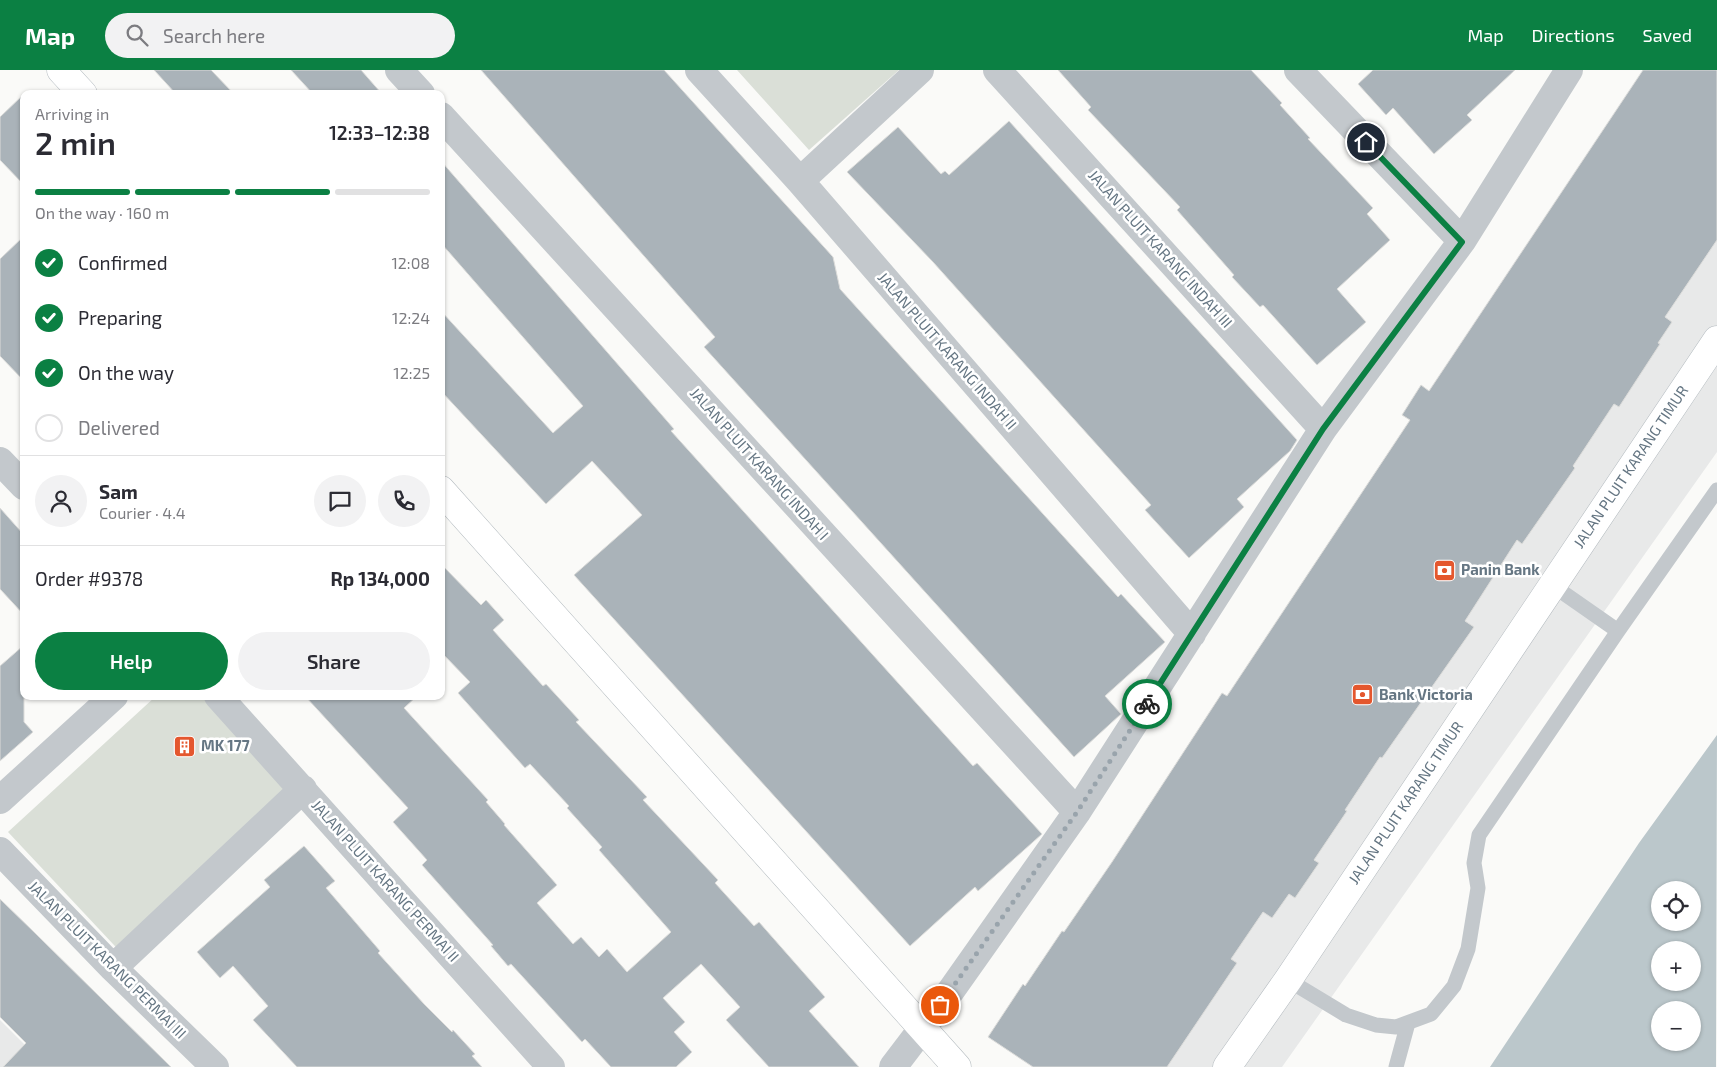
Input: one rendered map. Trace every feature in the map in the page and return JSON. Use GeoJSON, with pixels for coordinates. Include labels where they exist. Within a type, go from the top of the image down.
{"type":"FeatureCollection","features":[{"type":"Feature","properties":{"kind":"street"},"geometry":{"type":"LineString","coordinates":[[61,70],[79,90]]}},
{"type":"Feature","properties":{"kind":"street"},"geometry":{"type":"LineString","coordinates":[[399,70],[417,90]]}},
{"type":"Feature","properties":{"kind":"street","name":"JALAN PLUIT KARANG INDAH II"},"geometry":{"type":"LineString","coordinates":[[699,70],[800,181],[1192,634]]}},
{"type":"Feature","properties":{"kind":"street"},"geometry":{"type":"LineString","coordinates":[[800,181],[920,70]]}},
{"type":"Feature","properties":{"kind":"street","name":"JALAN PLUIT KARANG INDAH III"},"geometry":{"type":"LineString","coordinates":[[997,70],[1323,429]]}},
{"type":"Feature","properties":{"kind":"street"},"geometry":{"type":"LineString","coordinates":[[1298,70],[1462,242]]}},
{"type":"Feature","properties":{"kind":"street"},"geometry":{"type":"LineString","coordinates":[[893,1067],[950,992],[1077,812],[1323,429],[1462,242],[1569,70]]}},
{"type":"Feature","properties":{"kind":"street","name":"JALAN PLUIT KARANG INDAH I"},"geometry":{"type":"LineString","coordinates":[[445,120],[1077,812]]}},
{"type":"Feature","properties":{"kind":"street","name":"JALAN PLUIT KARANG TIMUR"},"geometry":{"type":"LineString","coordinates":[[1227,1067],[1288,980],[1717,340]]}},
{"type":"Feature","properties":{"kind":"street"},"geometry":{"type":"LineString","coordinates":[[0,460],[20,482]]}},
{"type":"Feature","properties":{"kind":"street"},"geometry":{"type":"LineString","coordinates":[[445,494],[921,1029],[957,1067]]}},
{"type":"Feature","properties":{"kind":"street"},"geometry":{"type":"LineString","coordinates":[[0,800],[110,700]]}},
{"type":"Feature","properties":{"kind":"street","name":"JALAN PLUIT KARANG PERMAI II"},"geometry":{"type":"LineString","coordinates":[[222,700],[551,1067]]}},
{"type":"Feature","properties":{"kind":"street"},"geometry":{"type":"LineString","coordinates":[[113,968],[303,789]]}},
{"type":"Feature","properties":{"kind":"street","name":"JALAN PLUIT KARANG PERMAI III"},"geometry":{"type":"LineString","coordinates":[[0,851],[113,968],[215,1067]]}},
{"type":"Feature","properties":{"kind":"lane"},"geometry":{"type":"LineString","coordinates":[[1288,980],[1346,1015],[1386,1028],[1396,1028],[1431,1014],[1454,986],[1468,949],[1478,888],[1474,863],[1480,835],[1618,631],[1717,490]]}},
{"type":"Feature","properties":{"kind":"lane"},"geometry":{"type":"LineString","coordinates":[[1552,585],[1618,631]]}},
{"type":"Feature","properties":{"kind":"lane"},"geometry":{"type":"LineString","coordinates":[[1396,1067],[1408,1023]]}},
{"type":"Feature","properties":{"kind":"shaded area"},"geometry":{"type":"Polygon","coordinates":[[[737,70],[899,70],[809,150],[737,70]]]}},
{"type":"Feature","properties":{"kind":"shaded area"},"geometry":{"type":"Polygon","coordinates":[[[1717,71],[1717,452],[1282,1067],[1046,1067],[1717,71]]]}},
{"type":"Feature","properties":{"kind":"shaded area"},"geometry":{"type":"Polygon","coordinates":[[[152,700],[221,700],[308,795],[128,960],[8,832],[152,700]]]}},
{"type":"Feature","properties":{"kind":"shaded area"},"geometry":{"type":"Polygon","coordinates":[[[1717,735],[1716,1067],[1490,1067],[1639,843],[1717,735]]]}},
{"type":"Feature","properties":{"kind":"shaded area"},"geometry":{"type":"Polygon","coordinates":[[[0,1020],[47,1067],[0,1067],[0,1020]]]}},
{"type":"Feature","properties":{"kind":"building"},"geometry":{"type":"Polygon","coordinates":[[[154,70],[211,70],[230,90],[172,90],[154,70]]]}},
{"type":"Feature","properties":{"kind":"building"},"geometry":{"type":"Polygon","coordinates":[[[291,70],[361,70],[378,90],[309,90],[291,70]]]}},
{"type":"Feature","properties":{"kind":"building"},"geometry":{"type":"Polygon","coordinates":[[[481,70],[664,70],[833,257],[840,289],[1118,597],[1121,594],[1165,642],[1105,696],[1121,714],[1074,757],[704,347],[715,337],[481,70]]]}},
{"type":"Feature","properties":{"kind":"building"},"geometry":{"type":"Polygon","coordinates":[[[1058,70],[1251,70],[1282,103],[1280,105],[1310,138],[1308,139],[1373,208],[1367,214],[1390,240],[1337,289],[1366,322],[1317,365],[1263,305],[1260,307],[1232,277],[1234,275],[1177,210],[1180,207],[1088,110],[1091,107],[1058,70]]]}},
{"type":"Feature","properties":{"kind":"building"},"geometry":{"type":"Polygon","coordinates":[[[1373,70],[1515,70],[1467,115],[1472,120],[1434,154],[1393,108],[1386,115],[1358,84],[1373,70]]]}},
{"type":"Feature","properties":{"kind":"building"},"geometry":{"type":"Polygon","coordinates":[[[1643,70],[1717,70],[1717,240],[1665,317],[1672,322],[1658,343],[1660,344],[1619,407],[1614,404],[1573,466],[1575,468],[1522,544],[1517,540],[1465,621],[1474,627],[1382,758],[1380,757],[1345,810],[1347,811],[1314,860],[1319,863],[1295,898],[1289,894],[1272,918],[1263,912],[1231,959],[1237,963],[1167,1067],[1033,1067],[988,1037],[1023,984],[1025,986],[1112,862],[1222,693],[1227,696],[1410,420],[1402,415],[1421,385],[1429,391],[1643,70]]]}},
{"type":"Feature","properties":{"kind":"building"},"geometry":{"type":"Polygon","coordinates":[[[20,98],[20,181],[0,160],[0,117],[20,98]]]}},
{"type":"Feature","properties":{"kind":"building"},"geometry":{"type":"Polygon","coordinates":[[[1009,121],[1297,440],[1290,451],[1237,499],[1244,507],[1189,558],[1145,510],[1151,505],[933,262],[847,172],[898,127],[941,174],[945,171],[949,175],[1009,121]]]}},
{"type":"Feature","properties":{"kind":"building"},"geometry":{"type":"Polygon","coordinates":[[[445,166],[674,429],[671,431],[973,766],[977,763],[1042,834],[978,891],[975,887],[910,946],[574,575],[642,515],[592,461],[546,504],[445,395],[445,315],[553,433],[583,406],[445,248],[445,166]]]}},
{"type":"Feature","properties":{"kind":"building"},"geometry":{"type":"Polygon","coordinates":[[[20,240],[20,377],[0,356],[0,259],[20,240]]]}},
{"type":"Feature","properties":{"kind":"building"},"geometry":{"type":"Polygon","coordinates":[[[0,508],[20,530],[20,611],[0,589],[0,508]]]}},
{"type":"Feature","properties":{"kind":"building"},"geometry":{"type":"Polygon","coordinates":[[[445,568],[481,605],[486,600],[504,620],[493,630],[543,686],[546,684],[579,720],[576,722],[647,797],[643,800],[718,880],[715,883],[754,926],[759,922],[825,997],[809,1011],[859,1067],[769,1067],[726,1020],[740,1007],[701,964],[663,998],[685,1022],[674,1032],[692,1052],[676,1067],[611,1067],[585,1039],[582,1042],[511,964],[508,966],[491,946],[493,945],[422,865],[427,860],[393,822],[408,808],[309,700],[413,700],[404,708],[488,800],[486,802],[504,825],[557,885],[537,903],[573,944],[581,937],[599,957],[607,949],[627,972],[671,932],[599,850],[602,847],[567,808],[569,806],[530,764],[525,768],[458,693],[470,682],[445,656],[445,568]]]}},
{"type":"Feature","properties":{"kind":"building"},"geometry":{"type":"Polygon","coordinates":[[[20,648],[20,700],[24,700],[24,722],[33,732],[0,761],[0,666],[20,648]]]}},
{"type":"Feature","properties":{"kind":"building"},"geometry":{"type":"Polygon","coordinates":[[[304,846],[335,881],[326,888],[380,951],[378,953],[424,1004],[452,1032],[453,1030],[475,1054],[472,1056],[482,1067],[297,1067],[253,1020],[268,1006],[233,966],[220,978],[197,952],[270,887],[264,880],[304,846]]]}},
{"type":"Feature","properties":{"kind":"building"},"geometry":{"type":"Polygon","coordinates":[[[0,899],[171,1067],[3,1067],[26,1043],[0,1017],[0,899]]]}},
{"type":"Feature","properties":{"kind":"way so far"},"geometry":{"type":"LineString","coordinates":[[940,1005],[1077,812],[1147,704]]}},
{"type":"Feature","properties":{"kind":"place","name":"Panin Bank"},"geometry":{"type":"Point","coordinates":[1445,570]}},
{"type":"Feature","properties":{"kind":"place","name":"Bank Victoria"},"geometry":{"type":"Point","coordinates":[1363,695]}},
{"type":"Feature","properties":{"kind":"place","name":"MK 177"},"geometry":{"type":"Point","coordinates":[185,746]}},
{"type":"Feature","properties":{"kind":"route"},"geometry":{"type":"LineString","coordinates":[[1147,704],[1323,429],[1462,242],[1366,142]]}}]}
